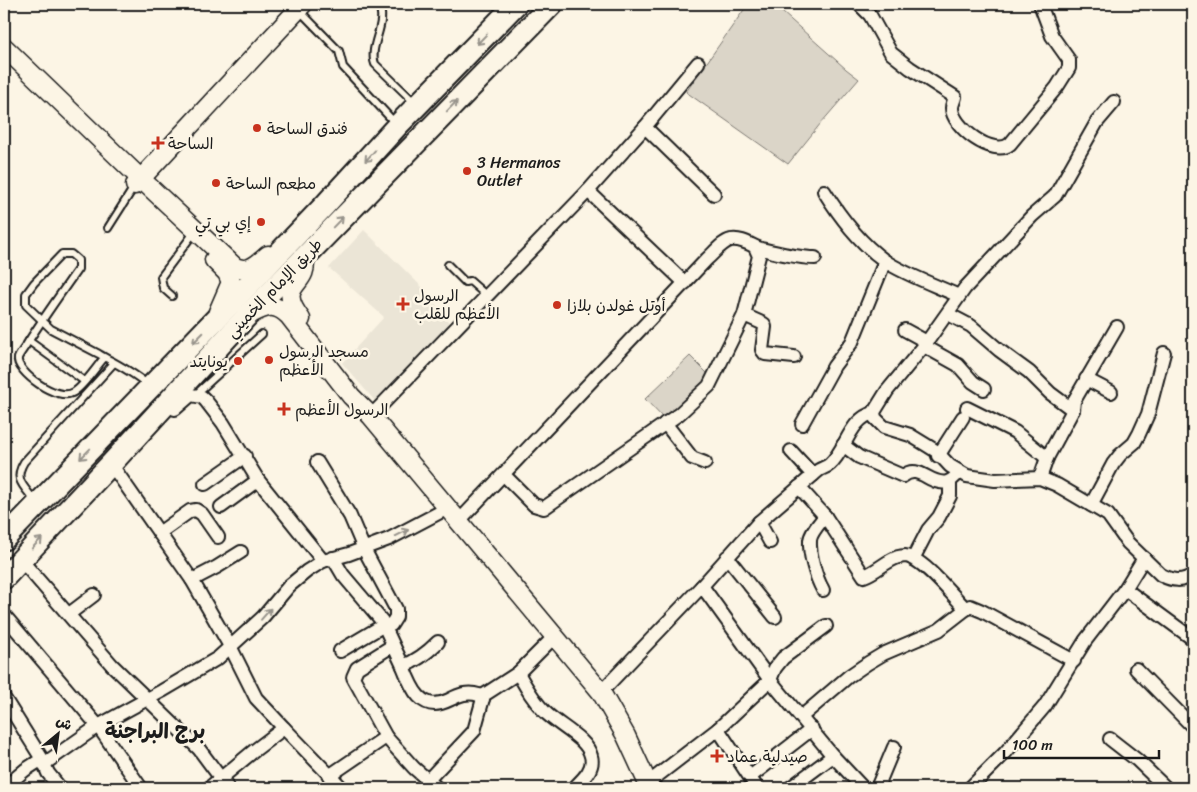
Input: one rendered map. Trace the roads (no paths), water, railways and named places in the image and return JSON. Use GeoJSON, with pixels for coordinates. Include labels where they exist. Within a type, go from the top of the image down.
{"type":"FeatureCollection","features":[{"type":"Feature","properties":{"kind":"highway","name":"طريق الإمام الخميني"},"geometry":{"type":"LineString","coordinates":[[4,578],[245,318],[296,250],[398,125],[516,4]]}},
{"type":"Feature","properties":{"kind":"highway","name":"طريق الإمام الخميني"},"geometry":{"type":"LineString","coordinates":[[4,539],[216,319],[296,250],[552,4]]}},
{"type":"Feature","properties":{"kind":"street"},"geometry":{"type":"LineString","coordinates":[[859,4],[870,15],[891,53],[910,68],[955,97],[951,106],[952,114],[958,123],[966,131],[993,148],[1010,144],[1057,87],[1069,68],[1069,60],[1052,36],[1040,4]]}},
{"type":"Feature","properties":{"kind":"street"},"geometry":{"type":"LineString","coordinates":[[138,182],[300,6]]}},
{"type":"Feature","properties":{"kind":"street"},"geometry":{"type":"LineString","coordinates":[[5,53],[138,182],[190,238],[227,273],[231,284],[219,308],[216,319]]}},
{"type":"Feature","properties":{"kind":"street"},"geometry":{"type":"LineString","coordinates":[[371,415],[588,192],[698,62]]}},
{"type":"Feature","properties":{"kind":"street"},"geometry":{"type":"LineString","coordinates":[[601,692],[702,586],[759,522],[798,487],[829,465],[862,418],[874,413],[886,392],[925,344],[980,270],[1054,196],[1097,122],[1114,102]]}},
{"type":"Feature","properties":{"kind":"street"},"geometry":{"type":"LineString","coordinates":[[644,127],[714,194]]}},
{"type":"Feature","properties":{"kind":"street"},"geometry":{"type":"LineString","coordinates":[[138,182],[239,268],[250,269],[268,255],[296,250],[306,265],[304,272],[292,289],[287,307]]}},
{"type":"Feature","properties":{"kind":"street"},"geometry":{"type":"LineString","coordinates":[[824,191],[834,207],[858,236],[885,261],[959,296]]}},
{"type":"Feature","properties":{"kind":"street"},"geometry":{"type":"LineString","coordinates":[[588,192],[685,283]]}},
{"type":"Feature","properties":{"kind":"street"},"geometry":{"type":"LineString","coordinates":[[4,788],[25,770],[43,761],[98,726],[206,666],[231,648],[263,617],[289,586],[303,574],[328,559],[364,549],[454,515],[504,475],[685,283],[718,249],[731,240],[745,242],[755,247],[787,255],[815,258]]}},
{"type":"Feature","properties":{"kind":"street"},"geometry":{"type":"LineString","coordinates":[[504,475],[534,505],[544,508],[679,414],[709,386],[744,315],[759,256],[755,247]]}},
{"type":"Feature","properties":{"kind":"street"},"geometry":{"type":"LineString","coordinates":[[802,424],[834,366],[852,342],[885,261]]}},
{"type":"Feature","properties":{"kind":"street"},"geometry":{"type":"LineString","coordinates":[[245,318],[266,307],[287,307]]}},
{"type":"Feature","properties":{"kind":"street"},"geometry":{"type":"LineString","coordinates":[[287,307],[371,415],[601,692],[626,736],[649,786],[718,729],[770,680],[775,668],[783,658],[826,626]]}},
{"type":"Feature","properties":{"kind":"street"},"geometry":{"type":"LineString","coordinates":[[948,314],[971,326],[1073,410]]}},
{"type":"Feature","properties":{"kind":"street"},"geometry":{"type":"LineString","coordinates":[[744,315],[764,324],[766,327],[762,350],[765,354],[794,357]]}},
{"type":"Feature","properties":{"kind":"street"},"geometry":{"type":"LineString","coordinates":[[1040,478],[1047,458],[1073,410],[1074,401],[1117,327]]}},
{"type":"Feature","properties":{"kind":"street"},"geometry":{"type":"LineString","coordinates":[[905,330],[958,366],[973,382],[984,389]]}},
{"type":"Feature","properties":{"kind":"street"},"geometry":{"type":"LineString","coordinates":[[1091,505],[1113,464],[1134,443],[1140,434],[1148,414],[1164,353]]}},
{"type":"Feature","properties":{"kind":"street"},"geometry":{"type":"LineString","coordinates":[[1086,379],[1111,392]]}},
{"type":"Feature","properties":{"kind":"street"},"geometry":{"type":"LineString","coordinates":[[141,431],[158,425],[191,395],[202,397],[245,456],[258,480],[378,615],[414,690],[421,700],[436,705],[462,693],[479,694],[483,699]]}},
{"type":"Feature","properties":{"kind":"street"},"geometry":{"type":"LineString","coordinates":[[938,456],[965,412],[1015,432],[1047,458]]}},
{"type":"Feature","properties":{"kind":"street"},"geometry":{"type":"LineString","coordinates":[[874,413],[879,424],[888,429],[910,435],[936,451],[955,477]]}},
{"type":"Feature","properties":{"kind":"street"},"geometry":{"type":"LineString","coordinates":[[665,423],[692,458],[705,464]]}},
{"type":"Feature","properties":{"kind":"street"},"geometry":{"type":"LineString","coordinates":[[843,445],[859,457],[903,476],[914,471],[925,477],[946,483],[955,477],[995,480],[1040,478],[1058,485],[1108,515],[1114,520],[1123,537],[1161,575],[1179,580],[1193,575]]}},
{"type":"Feature","properties":{"kind":"street"},"geometry":{"type":"LineString","coordinates":[[791,451],[813,475]]}},
{"type":"Feature","properties":{"kind":"street"},"geometry":{"type":"LineString","coordinates":[[205,484],[245,456]]}},
{"type":"Feature","properties":{"kind":"street"},"geometry":{"type":"LineString","coordinates":[[317,462],[350,516],[364,549],[396,610],[393,622],[384,625],[340,651]]}},
{"type":"Feature","properties":{"kind":"street"},"geometry":{"type":"LineString","coordinates":[[111,464],[192,580],[231,648],[256,698],[271,716],[342,788]]}},
{"type":"Feature","properties":{"kind":"street"},"geometry":{"type":"LineString","coordinates":[[913,559],[928,530],[939,517],[950,496],[955,477]]}},
{"type":"Feature","properties":{"kind":"street"},"geometry":{"type":"LineString","coordinates":[[221,507],[258,480]]}},
{"type":"Feature","properties":{"kind":"street"},"geometry":{"type":"LineString","coordinates":[[798,487],[825,516],[864,576],[900,556],[906,556],[935,575],[966,608]]}},
{"type":"Feature","properties":{"kind":"street"},"geometry":{"type":"LineString","coordinates":[[159,533],[194,510],[202,514],[218,537]]}},
{"type":"Feature","properties":{"kind":"street"},"geometry":{"type":"LineString","coordinates":[[823,590],[814,571],[810,539],[814,529],[825,516]]}},
{"type":"Feature","properties":{"kind":"street"},"geometry":{"type":"LineString","coordinates":[[759,522],[770,542]]}},
{"type":"Feature","properties":{"kind":"street"},"geometry":{"type":"LineString","coordinates":[[192,580],[241,552]]}},
{"type":"Feature","properties":{"kind":"street"},"geometry":{"type":"LineString","coordinates":[[727,557],[776,617]]}},
{"type":"Feature","properties":{"kind":"street"},"geometry":{"type":"LineString","coordinates":[[970,788],[1045,706],[1085,641],[1125,589],[1144,558]]}},
{"type":"Feature","properties":{"kind":"street"},"geometry":{"type":"LineString","coordinates":[[21,560],[112,665],[199,749],[225,783]]}},
{"type":"Feature","properties":{"kind":"street"},"geometry":{"type":"LineString","coordinates":[[702,586],[770,680],[833,756],[863,788]]}},
{"type":"Feature","properties":{"kind":"street"},"geometry":{"type":"LineString","coordinates":[[1125,589],[1193,639]]}},
{"type":"Feature","properties":{"kind":"street"},"geometry":{"type":"LineString","coordinates":[[69,614],[94,595]]}},
{"type":"Feature","properties":{"kind":"street"},"geometry":{"type":"LineString","coordinates":[[801,717],[849,676],[868,663],[883,654],[939,630],[970,606],[982,610],[1074,661]]}},
{"type":"Feature","properties":{"kind":"street"},"geometry":{"type":"LineString","coordinates":[[4,615],[98,726],[141,788]]}},
{"type":"Feature","properties":{"kind":"street"},"geometry":{"type":"LineString","coordinates":[[392,646],[358,668],[353,677],[386,737],[432,785],[474,731],[483,699],[487,693],[518,673],[555,636]]}},
{"type":"Feature","properties":{"kind":"street"},"geometry":{"type":"LineString","coordinates":[[402,666],[412,663],[438,642]]}},
{"type":"Feature","properties":{"kind":"street"},"geometry":{"type":"LineString","coordinates":[[1136,668],[1193,727]]}},
{"type":"Feature","properties":{"kind":"street"},"geometry":{"type":"LineString","coordinates":[[518,673],[536,702],[546,713],[584,743],[591,755],[590,769],[574,788]]}},
{"type":"Feature","properties":{"kind":"street"},"geometry":{"type":"LineString","coordinates":[[4,698],[43,761],[56,787]]}},
{"type":"Feature","properties":{"kind":"street"},"geometry":{"type":"LineString","coordinates":[[209,788],[225,783],[266,741],[284,728]]}},
{"type":"Feature","properties":{"kind":"street"},"geometry":{"type":"LineString","coordinates":[[718,729],[757,788]]}},
{"type":"Feature","properties":{"kind":"street"},"geometry":{"type":"LineString","coordinates":[[750,777],[812,729]]}},
{"type":"Feature","properties":{"kind":"street"},"geometry":{"type":"LineString","coordinates":[[329,776],[386,737]]}},
{"type":"Feature","properties":{"kind":"street"},"geometry":{"type":"LineString","coordinates":[[1110,739],[1166,788]]}},
{"type":"Feature","properties":{"kind":"street"},"geometry":{"type":"LineString","coordinates":[[877,788],[894,747]]}},
{"type":"Feature","properties":{"kind":"street"},"geometry":{"type":"LineString","coordinates":[[790,788],[833,756]]}},
{"type":"Feature","properties":{"kind":"lane"},"geometry":{"type":"LineString","coordinates":[[378,4],[382,14],[372,57],[375,64],[418,105]]}},
{"type":"Feature","properties":{"kind":"lane"},"geometry":{"type":"LineString","coordinates":[[300,6],[339,51],[343,67],[398,125]]}},
{"type":"Feature","properties":{"kind":"lane"},"geometry":{"type":"LineString","coordinates":[[108,228],[138,182]]}},
{"type":"Feature","properties":{"kind":"lane"},"geometry":{"type":"LineString","coordinates":[[172,296],[163,288],[161,277],[190,238]]}},
{"type":"Feature","properties":{"kind":"lane"},"geometry":{"type":"LineString","coordinates":[[104,358],[74,392],[65,396],[50,392],[27,374],[19,364],[18,358],[42,320],[78,269],[78,260],[71,254],[62,254],[26,294],[26,305],[42,320],[51,329],[139,377],[150,386]]}},
{"type":"Feature","properties":{"kind":"lane"},"geometry":{"type":"LineString","coordinates":[[448,265],[465,282],[470,281],[487,296]]}},
{"type":"Feature","properties":{"kind":"lane"},"geometry":{"type":"LineString","coordinates":[[195,395],[262,334]]}},
{"type":"Feature","properties":{"kind":"lane"},"geometry":{"type":"LineString","coordinates":[[29,341],[84,381]]}},
{"type":"Feature","properties":{"kind":"lane"},"geometry":{"type":"LineString","coordinates":[[38,504],[20,482],[20,469],[24,462],[114,363]]}},
{"type":"Feature","properties":{"kind":"place","name":"فندق الساحة"},"geometry":{"type":"Point","coordinates":[257,128]}},
{"type":"Feature","properties":{"kind":"place","name":"الساحة"},"geometry":{"type":"Point","coordinates":[158,143]}},
{"type":"Feature","properties":{"kind":"place","name":"3 Hermanos Outlet"},"geometry":{"type":"Point","coordinates":[467,171]}},
{"type":"Feature","properties":{"kind":"place","name":"مطعم الساحة"},"geometry":{"type":"Point","coordinates":[216,183]}},
{"type":"Feature","properties":{"kind":"place","name":"إي بي تي"},"geometry":{"type":"Point","coordinates":[261,222]}},
{"type":"Feature","properties":{"kind":"place","name":"الرسول الأعظم للقلب"},"geometry":{"type":"Point","coordinates":[403,304]}},
{"type":"Feature","properties":{"kind":"place","name":"أوتل غولدن بلازا"},"geometry":{"type":"Point","coordinates":[557,305]}},
{"type":"Feature","properties":{"kind":"place","name":"مسجد الرسول الأعظم"},"geometry":{"type":"Point","coordinates":[269,360]}},
{"type":"Feature","properties":{"kind":"place","name":"يونايتد"},"geometry":{"type":"Point","coordinates":[238,361]}},
{"type":"Feature","properties":{"kind":"place","name":"الرسول الأعظم"},"geometry":{"type":"Point","coordinates":[284,409]}},
{"type":"Feature","properties":{"kind":"place","name":"صيدلية عماد"},"geometry":{"type":"Point","coordinates":[717,756]}},
{"type":"Feature","properties":{"kind":"district","name":"برج البراجنة"},"geometry":{"type":"Point","coordinates":[155,731]}}]}
